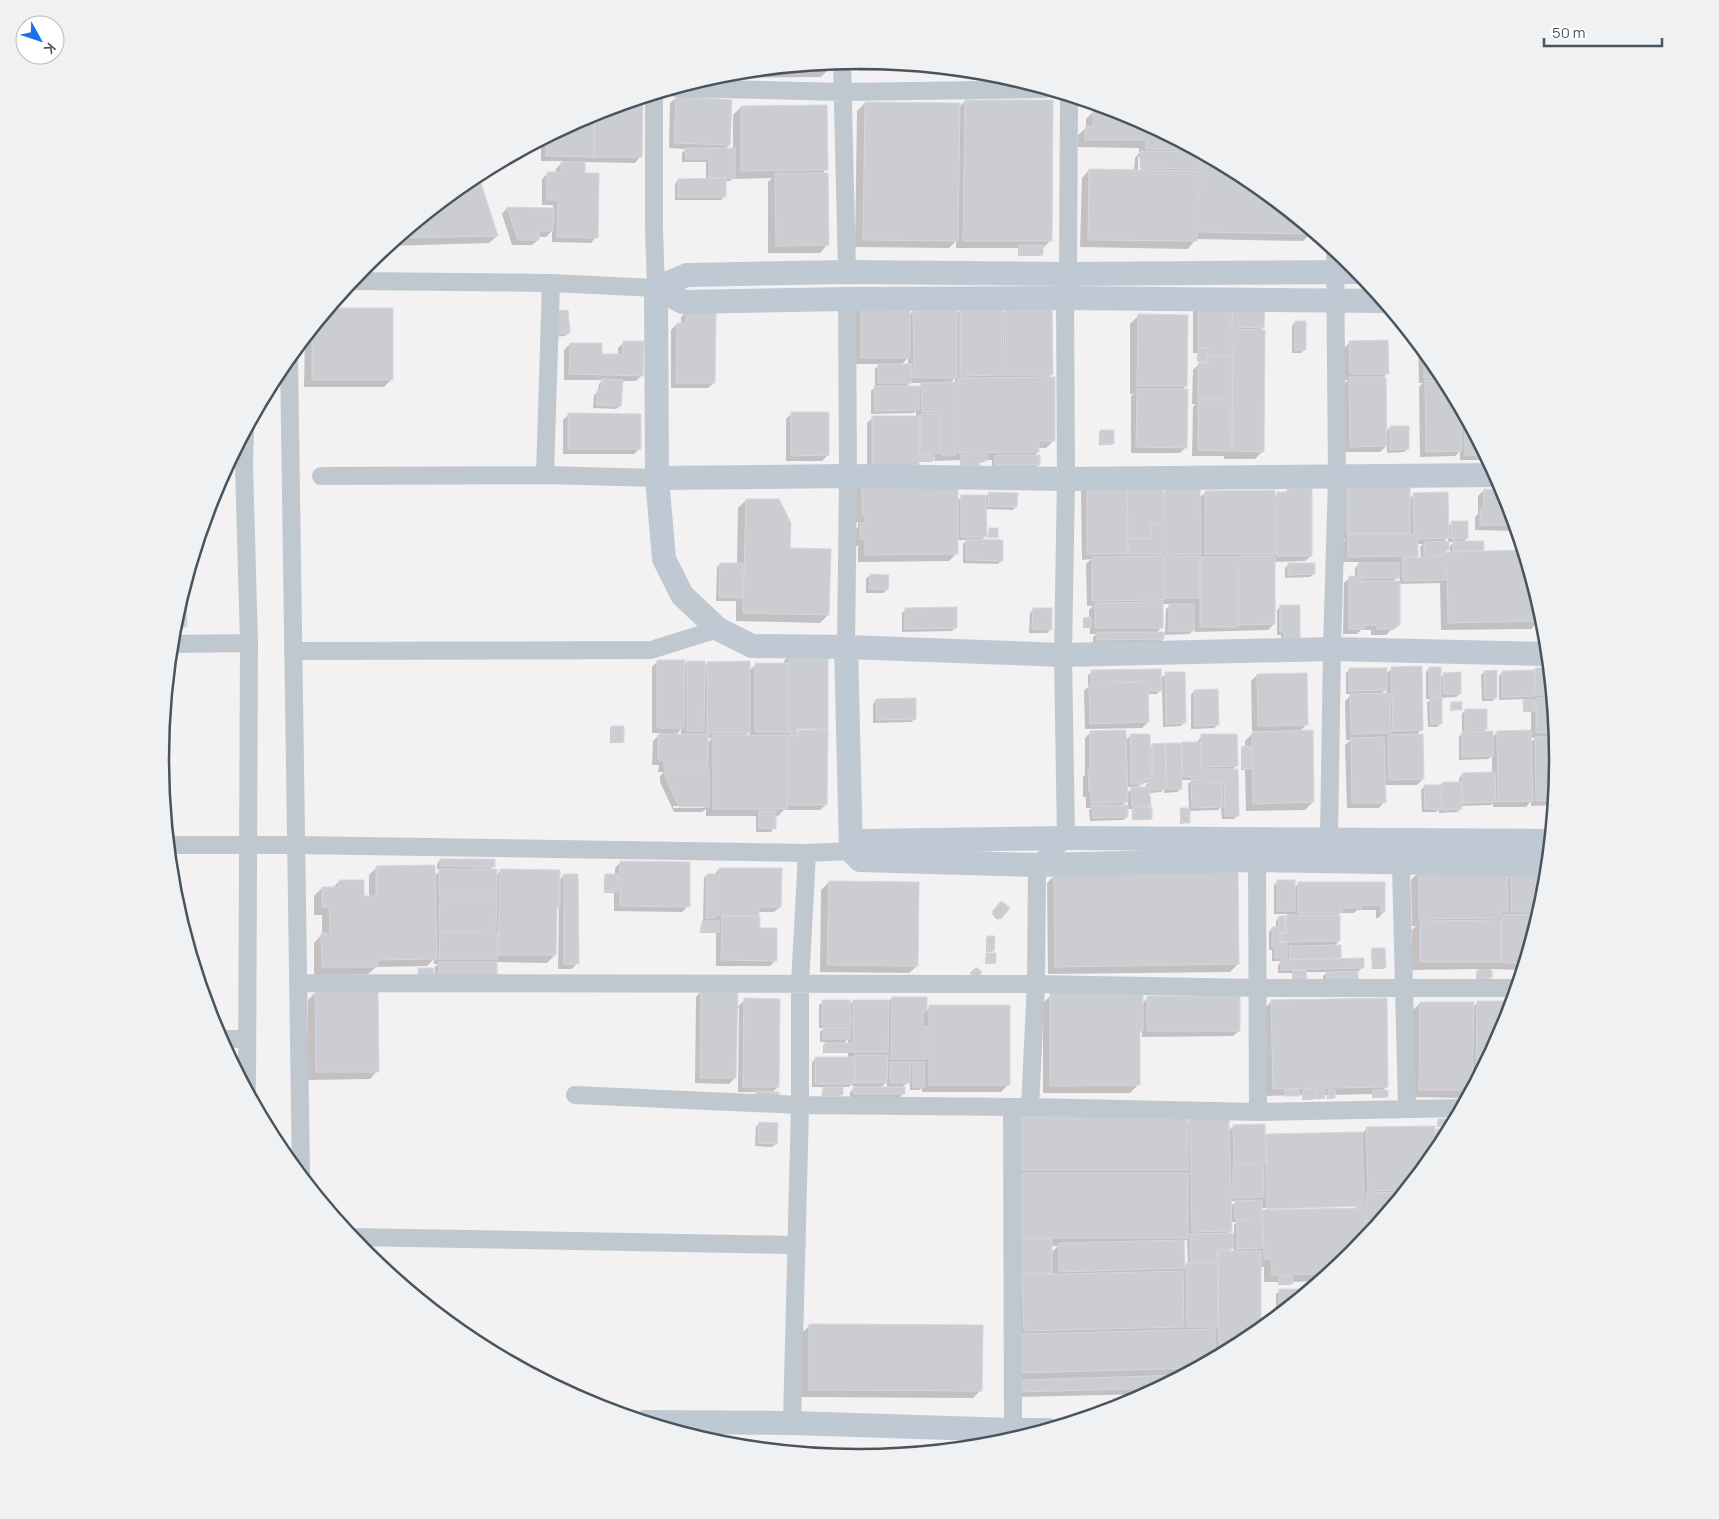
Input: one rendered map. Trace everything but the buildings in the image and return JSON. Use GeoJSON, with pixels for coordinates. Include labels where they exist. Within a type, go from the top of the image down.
{"type":"FeatureCollection","features":[{"type":"Feature","properties":{"kind":"street"},"geometry":{"type":"LineString","coordinates":[[842,69],[847,272]]}},
{"type":"Feature","properties":{"kind":"street"},"geometry":{"type":"LineString","coordinates":[[696,89],[843,92],[1026,89]]}},
{"type":"Feature","properties":{"kind":"street"},"geometry":{"type":"LineString","coordinates":[[654,100],[657,478],[664,559],[682,595],[718,629],[752,646],[846,647],[1064,655],[1332,649],[1542,654]]}},
{"type":"Feature","properties":{"kind":"street"},"geometry":{"type":"LineString","coordinates":[[1068,274],[1069,101]]}},
{"type":"Feature","properties":{"kind":"street"},"geometry":{"type":"LineString","coordinates":[[656,288],[687,275],[847,272],[1068,274],[1335,261],[1337,477],[1329,839]]}},
{"type":"Feature","properties":{"kind":"street"},"geometry":{"type":"LineString","coordinates":[[362,281],[551,283],[656,288],[683,302],[1065,298],[1376,301]]}},
{"type":"Feature","properties":{"kind":"street"},"geometry":{"type":"LineString","coordinates":[[545,475],[551,283]]}},
{"type":"Feature","properties":{"kind":"street"},"geometry":{"type":"LineString","coordinates":[[1030,1107],[1036,984],[1037,865],[1066,838],[1064,655],[1066,479],[1065,298]]}},
{"type":"Feature","properties":{"kind":"street"},"geometry":{"type":"LineString","coordinates":[[847,299],[848,476],[846,647],[851,851],[860,860],[1037,865],[1257,860],[1542,865]]}},
{"type":"Feature","properties":{"kind":"street"},"geometry":{"type":"LineString","coordinates":[[289,370],[301,1166]]}},
{"type":"Feature","properties":{"kind":"street"},"geometry":{"type":"LineString","coordinates":[[236,465],[249,643],[247,1078]]}},
{"type":"Feature","properties":{"kind":"street"},"geometry":{"type":"LineString","coordinates":[[321,476],[545,475],[657,478],[848,476],[1066,479],[1489,475]]}},
{"type":"Feature","properties":{"kind":"street"},"geometry":{"type":"LineString","coordinates":[[293,651],[651,650],[718,629]]}},
{"type":"Feature","properties":{"kind":"street"},"geometry":{"type":"LineString","coordinates":[[179,644],[249,643]]}},
{"type":"Feature","properties":{"kind":"street"},"geometry":{"type":"LineString","coordinates":[[174,845],[296,845],[807,853],[851,851],[863,841],[1066,838],[1545,841]]}},
{"type":"Feature","properties":{"kind":"street"},"geometry":{"type":"LineString","coordinates":[[792,1423],[800,1105],[800,984],[807,853]]}},
{"type":"Feature","properties":{"kind":"street"},"geometry":{"type":"LineString","coordinates":[[1257,860],[1258,1112]]}},
{"type":"Feature","properties":{"kind":"street"},"geometry":{"type":"LineString","coordinates":[[1401,864],[1407,1109]]}},
{"type":"Feature","properties":{"kind":"street"},"geometry":{"type":"LineString","coordinates":[[298,983],[1036,984],[1258,988],[1512,988]]}},
{"type":"Feature","properties":{"kind":"street"},"geometry":{"type":"LineString","coordinates":[[228,1039],[247,1039]]}},
{"type":"Feature","properties":{"kind":"street"},"geometry":{"type":"LineString","coordinates":[[575,1095],[800,1105],[1030,1107],[1258,1112],[1456,1108]]}},
{"type":"Feature","properties":{"kind":"street"},"geometry":{"type":"LineString","coordinates":[[1012,1107],[1013,1430]]}},
{"type":"Feature","properties":{"kind":"street"},"geometry":{"type":"LineString","coordinates":[[360,1236],[797,1244]]}},
{"type":"Feature","properties":{"kind":"street"},"geometry":{"type":"LineString","coordinates":[[665,1422],[792,1423],[1025,1430]]}}]}
